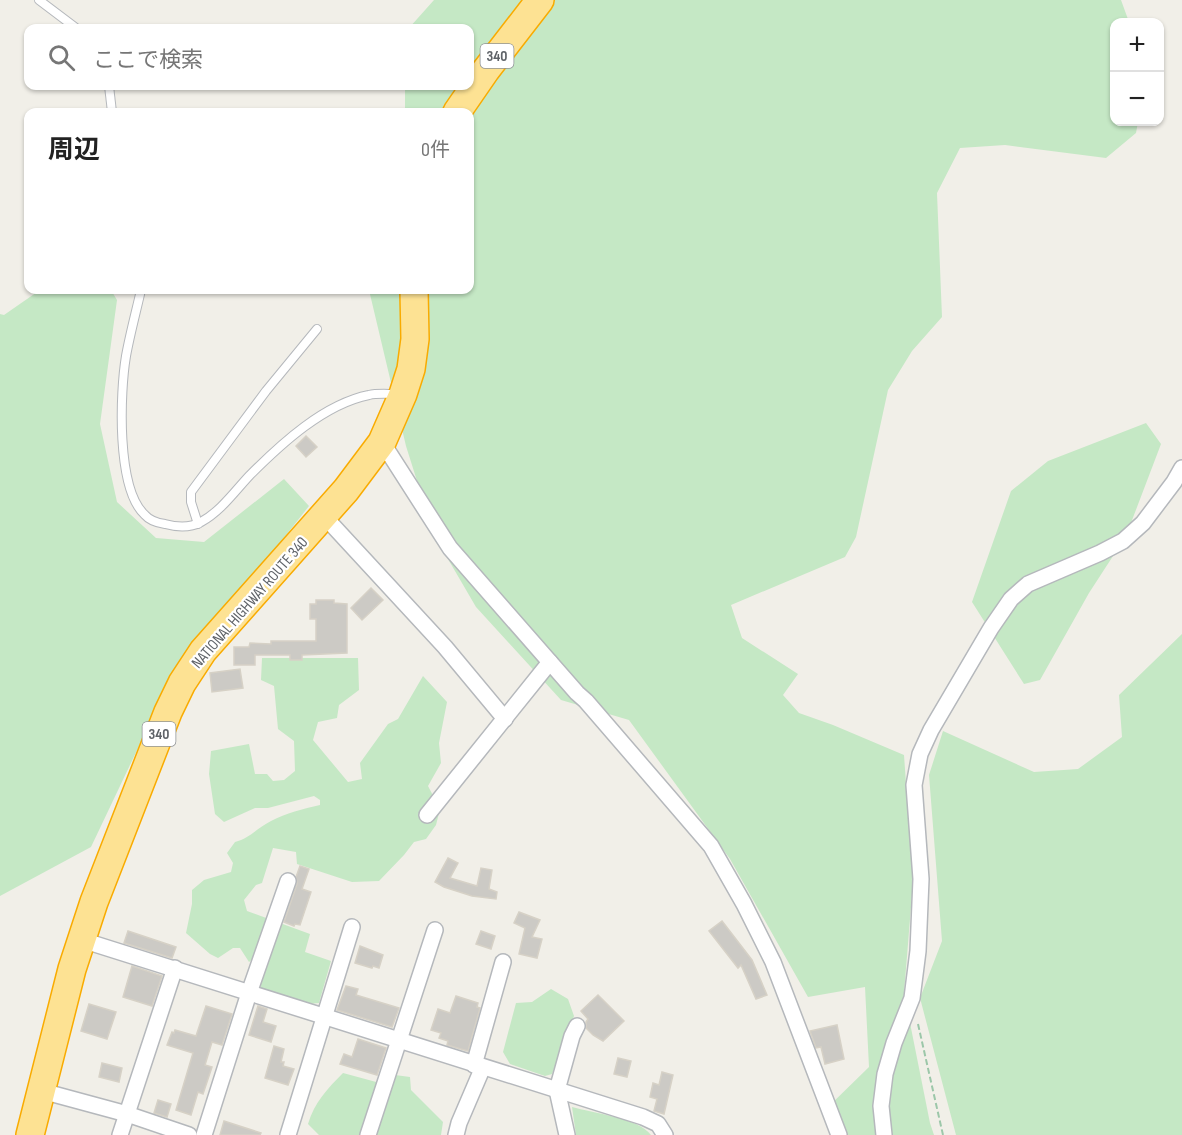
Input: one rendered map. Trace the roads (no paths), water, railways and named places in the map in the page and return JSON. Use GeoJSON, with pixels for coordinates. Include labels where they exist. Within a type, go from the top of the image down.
{"type":"FeatureCollection","features":[{"type":"Feature","properties":{"kind":"highway","name":"340"},"geometry":{"type":"LineString","coordinates":[[474,87],[540,0]]}},
{"type":"Feature","properties":{"kind":"highway","name":"340"},"geometry":{"type":"LineString","coordinates":[[460,108],[472,90]]}},
{"type":"Feature","properties":{"kind":"highway","name":"NATIONAL HIGHWAY ROUTE 340"},"geometry":{"type":"LineString","coordinates":[[30,1135],[66,990],[82,940],[153,747],[182,683],[203,651],[324,516],[382,442],[404,394],[411,369],[415,339],[414,294]]}},
{"type":"Feature","properties":{"kind":"street"},"geometry":{"type":"LineString","coordinates":[[382,442],[450,548],[711,846],[773,962],[839,1135]]}},
{"type":"Feature","properties":{"kind":"street"},"geometry":{"type":"LineString","coordinates":[[884,1135],[881,1106],[885,1074],[894,1043],[912,998],[918,951],[921,879],[914,785],[920,754],[932,730],[1011,599],[1028,584],[1123,541],[1143,523],[1182,468]]}},
{"type":"Feature","properties":{"kind":"street"},"geometry":{"type":"LineString","coordinates":[[324,516],[445,647],[505,719]]}},
{"type":"Feature","properties":{"kind":"street"},"geometry":{"type":"LineString","coordinates":[[427,815],[550,662]]}},
{"type":"Feature","properties":{"kind":"street"},"geometry":{"type":"LineString","coordinates":[[204,1135],[249,993],[288,881]]}},
{"type":"Feature","properties":{"kind":"street"},"geometry":{"type":"LineString","coordinates":[[288,1135],[352,927]]}},
{"type":"Feature","properties":{"kind":"street"},"geometry":{"type":"LineString","coordinates":[[368,1135],[435,930]]}},
{"type":"Feature","properties":{"kind":"street"},"geometry":{"type":"LineString","coordinates":[[82,940],[643,1117],[657,1124],[665,1135]]}},
{"type":"Feature","properties":{"kind":"street"},"geometry":{"type":"LineString","coordinates":[[456,1135],[479,1066],[503,962]]}},
{"type":"Feature","properties":{"kind":"street"},"geometry":{"type":"LineString","coordinates":[[120,1135],[175,968]]}},
{"type":"Feature","properties":{"kind":"street"},"geometry":{"type":"LineString","coordinates":[[567,1135],[557,1090],[577,1026]]}},
{"type":"Feature","properties":{"kind":"street"},"geometry":{"type":"LineString","coordinates":[[42,1090],[127,1114],[189,1135]]}},
{"type":"Feature","properties":{"kind":"lane"},"geometry":{"type":"LineString","coordinates":[[39,0],[71,24]]}},
{"type":"Feature","properties":{"kind":"lane"},"geometry":{"type":"LineString","coordinates":[[109,90],[112,108]]}},
{"type":"Feature","properties":{"kind":"lane"},"geometry":{"type":"LineString","coordinates":[[140,294],[126,357],[123,448],[127,478],[135,501],[144,515],[156,522],[177,527],[198,524],[217,512],[250,475],[312,419],[343,403],[370,394],[404,394]]}},
{"type":"Feature","properties":{"kind":"lane"},"geometry":{"type":"LineString","coordinates":[[198,524],[191,502],[191,492],[266,391],[317,329]]}}]}
